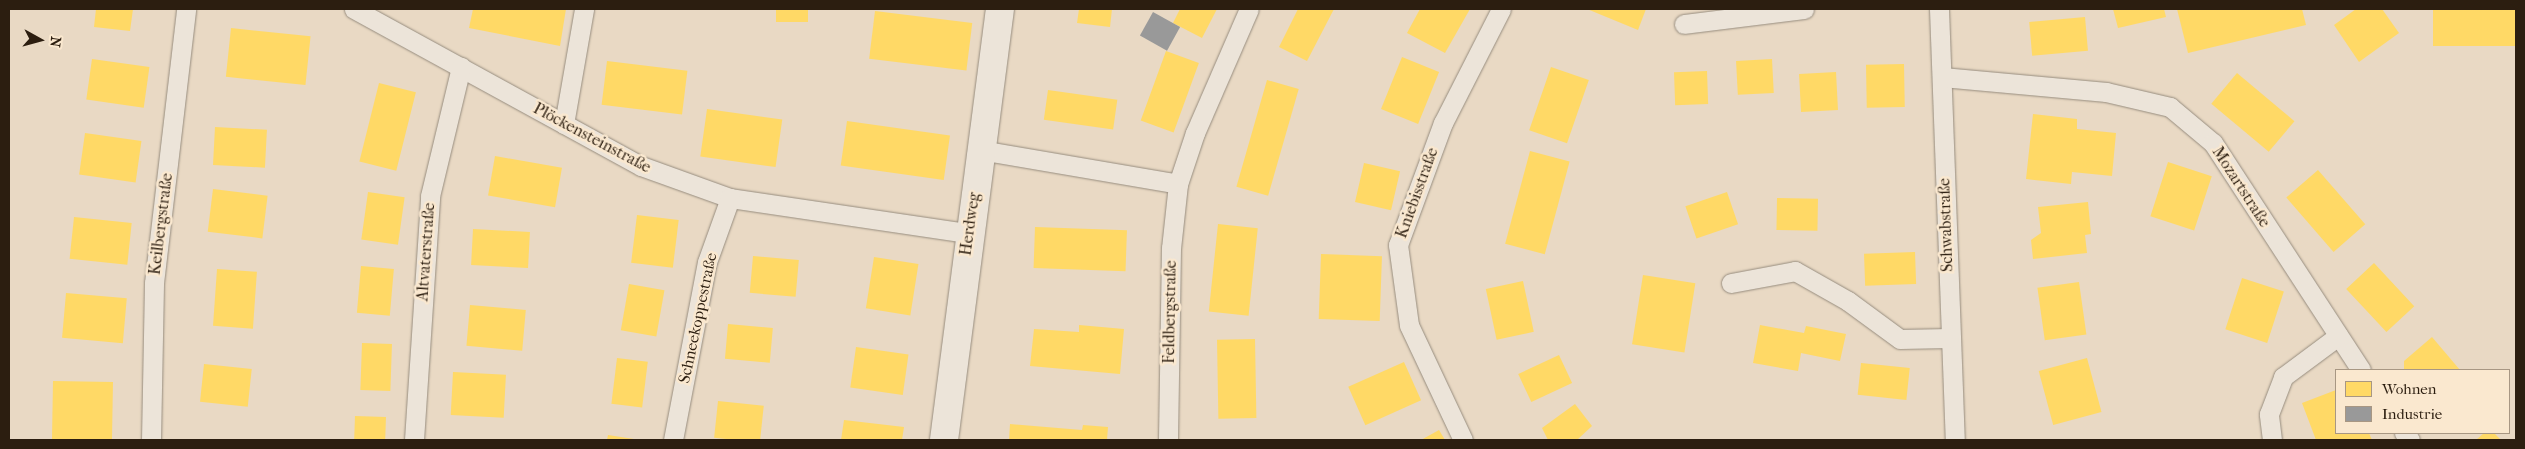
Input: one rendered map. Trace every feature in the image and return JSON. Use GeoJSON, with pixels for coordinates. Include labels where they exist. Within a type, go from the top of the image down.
{"type":"FeatureCollection","features":[{"type":"Feature","properties":{"kind":"street","name":"Keilbergstraße"},"geometry":{"type":"LineString","coordinates":[[151,440],[154,282],[186,9]]}},
{"type":"Feature","properties":{"kind":"street","name":"Plöckensteinstraße"},"geometry":{"type":"LineString","coordinates":[[354,9],[641,166],[730,198],[968,233]]}},
{"type":"Feature","properties":{"kind":"street"},"geometry":{"type":"LineString","coordinates":[[564,124],[584,9]]}},
{"type":"Feature","properties":{"kind":"street","name":"Herdweg"},"geometry":{"type":"LineString","coordinates":[[944,440],[968,233],[1000,9]]}},
{"type":"Feature","properties":{"kind":"street","name":"Feldbergstraße"},"geometry":{"type":"LineString","coordinates":[[1168,440],[1170,248],[1178,184],[1195,133],[1249,9]]}},
{"type":"Feature","properties":{"kind":"street","name":"Kniebisstraße"},"geometry":{"type":"LineString","coordinates":[[1463,440],[1410,325],[1398,244],[1443,123],[1501,9]]}},
{"type":"Feature","properties":{"kind":"street"},"geometry":{"type":"LineString","coordinates":[[1684,24],[1804,9]]}},
{"type":"Feature","properties":{"kind":"street","name":"Schwabstraße"},"geometry":{"type":"LineString","coordinates":[[1939,9],[1949,338],[1955,440]]}},
{"type":"Feature","properties":{"kind":"street","name":"Altvaterstraße"},"geometry":{"type":"LineString","coordinates":[[414,440],[430,196],[461,67]]}},
{"type":"Feature","properties":{"kind":"street","name":"Mozartstraße"},"geometry":{"type":"LineString","coordinates":[[1942,77],[2106,92],[2170,107],[2213,143],[2360,369]]}},
{"type":"Feature","properties":{"kind":"street"},"geometry":{"type":"LineString","coordinates":[[980,150],[1178,184]]}},
{"type":"Feature","properties":{"kind":"street","name":"Schneekoppestraße"},"geometry":{"type":"LineString","coordinates":[[673,440],[707,262],[730,198]]}},
{"type":"Feature","properties":{"kind":"street"},"geometry":{"type":"LineString","coordinates":[[1731,283],[1795,272],[1848,301],[1900,339],[1949,338]]}},
{"type":"Feature","properties":{"kind":"street"},"geometry":{"type":"LineString","coordinates":[[2272,440],[2269,414],[2283,377],[2338,336]]}},
{"type":"Feature","properties":{"kind":"building: Wohnen"},"geometry":{"type":"Polygon","coordinates":[[[96,9],[133,9],[130,31],[94,27],[96,9]]]}},
{"type":"Feature","properties":{"kind":"building: Wohnen"},"geometry":{"type":"Polygon","coordinates":[[[473,9],[566,9],[560,46],[469,28],[473,9]]]}},
{"type":"Feature","properties":{"kind":"building: Wohnen"},"geometry":{"type":"Polygon","coordinates":[[[776,9],[808,9],[808,22],[776,22],[776,9]]]}},
{"type":"Feature","properties":{"kind":"building: Wohnen"},"geometry":{"type":"Polygon","coordinates":[[[1079,9],[1112,9],[1110,27],[1077,23],[1079,9]]]}},
{"type":"Feature","properties":{"kind":"building: Wohnen"},"geometry":{"type":"Polygon","coordinates":[[[1180,9],[1217,9],[1202,38],[1173,23],[1180,9]]]}},
{"type":"Feature","properties":{"kind":"building: Wohnen"},"geometry":{"type":"Polygon","coordinates":[[[1298,9],[1334,9],[1307,61],[1279,47],[1298,9]]]}},
{"type":"Feature","properties":{"kind":"building: Wohnen"},"geometry":{"type":"Polygon","coordinates":[[[1420,9],[1470,9],[1445,53],[1407,33],[1420,9]]]}},
{"type":"Feature","properties":{"kind":"building: Wohnen"},"geometry":{"type":"Polygon","coordinates":[[[1587,9],[1646,9],[1638,30],[1587,9]]]}},
{"type":"Feature","properties":{"kind":"building: Wohnen"},"geometry":{"type":"Polygon","coordinates":[[[2113,9],[2164,9],[2166,17],[2118,28],[2113,9]]]}},
{"type":"Feature","properties":{"kind":"building: Wohnen"},"geometry":{"type":"Polygon","coordinates":[[[2177,9],[2302,9],[2306,25],[2188,53],[2177,9]]]}},
{"type":"Feature","properties":{"kind":"building: Wohnen"},"geometry":{"type":"Polygon","coordinates":[[[2356,9],[2382,9],[2399,33],[2359,62],[2334,25],[2356,9]]]}},
{"type":"Feature","properties":{"kind":"building: Wohnen"},"geometry":{"type":"Polygon","coordinates":[[[2433,9],[2516,9],[2516,46],[2433,46],[2433,9]]]}},
{"type":"Feature","properties":{"kind":"building: Wohnen"},"geometry":{"type":"Polygon","coordinates":[[[875,11],[972,23],[966,71],[869,59],[875,11]]]}},
{"type":"Feature","properties":{"kind":"building: Wohnen"},"geometry":{"type":"Polygon","coordinates":[[[2085,17],[2088,51],[2032,56],[2029,22],[2085,17]]]}},
{"type":"Feature","properties":{"kind":"building: Wohnen"},"geometry":{"type":"Polygon","coordinates":[[[231,28],[311,36],[305,85],[226,77],[231,28]]]}},
{"type":"Feature","properties":{"kind":"building: Wohnen"},"geometry":{"type":"Polygon","coordinates":[[[1166,51],[1199,63],[1174,133],[1141,121],[1166,51]]]}},
{"type":"Feature","properties":{"kind":"building: Wohnen"},"geometry":{"type":"Polygon","coordinates":[[[1402,57],[1439,72],[1418,124],[1381,109],[1402,57]]]}},
{"type":"Feature","properties":{"kind":"building: Wohnen"},"geometry":{"type":"Polygon","coordinates":[[[92,59],[149,67],[144,108],[86,100],[92,59]]]}},
{"type":"Feature","properties":{"kind":"building: Wohnen"},"geometry":{"type":"Polygon","coordinates":[[[1772,59],[1774,93],[1738,95],[1736,61],[1772,59]]]}},
{"type":"Feature","properties":{"kind":"building: Wohnen"},"geometry":{"type":"Polygon","coordinates":[[[607,61],[687,71],[682,115],[602,105],[607,61]]]}},
{"type":"Feature","properties":{"kind":"building: Wohnen"},"geometry":{"type":"Polygon","coordinates":[[[1904,64],[1905,107],[1867,108],[1866,65],[1904,64]]]}},
{"type":"Feature","properties":{"kind":"building: Wohnen"},"geometry":{"type":"Polygon","coordinates":[[[1551,67],[1589,80],[1567,143],[1529,130],[1551,67]]]}},
{"type":"Feature","properties":{"kind":"building: Wohnen"},"geometry":{"type":"Polygon","coordinates":[[[1707,71],[1708,104],[1675,105],[1674,72],[1707,71]]]}},
{"type":"Feature","properties":{"kind":"building: Wohnen"},"geometry":{"type":"Polygon","coordinates":[[[1836,72],[1838,110],[1801,112],[1799,74],[1836,72]]]}},
{"type":"Feature","properties":{"kind":"building: Wohnen"},"geometry":{"type":"Polygon","coordinates":[[[2237,73],[2294,121],[2269,152],[2211,104],[2237,73]]]}},
{"type":"Feature","properties":{"kind":"building: Wohnen"},"geometry":{"type":"Polygon","coordinates":[[[1267,80],[1299,89],[1268,196],[1236,187],[1267,80]]]}},
{"type":"Feature","properties":{"kind":"building: Wohnen"},"geometry":{"type":"Polygon","coordinates":[[[379,83],[416,92],[396,171],[359,162],[379,83]]]}},
{"type":"Feature","properties":{"kind":"building: Wohnen"},"geometry":{"type":"Polygon","coordinates":[[[1048,90],[1117,100],[1113,129],[1044,120],[1048,90]]]}},
{"type":"Feature","properties":{"kind":"building: Wohnen"},"geometry":{"type":"Polygon","coordinates":[[[707,109],[782,120],[776,167],[700,157],[707,109]]]}},
{"type":"Feature","properties":{"kind":"building: Wohnen"},"geometry":{"type":"Polygon","coordinates":[[[2033,114],[2077,119],[2077,129],[2116,133],[2112,176],[2072,172],[2071,184],[2026,179],[2033,114]]]}},
{"type":"Feature","properties":{"kind":"building: Wohnen"},"geometry":{"type":"Polygon","coordinates":[[[847,121],[950,135],[944,180],[841,166],[847,121]]]}},
{"type":"Feature","properties":{"kind":"building: Wohnen"},"geometry":{"type":"Polygon","coordinates":[[[215,127],[267,130],[265,168],[213,165],[215,127]]]}},
{"type":"Feature","properties":{"kind":"building: Wohnen"},"geometry":{"type":"Polygon","coordinates":[[[85,133],[141,141],[136,183],[79,175],[85,133]]]}},
{"type":"Feature","properties":{"kind":"building: Wohnen"},"geometry":{"type":"Polygon","coordinates":[[[1530,151],[1570,162],[1545,254],[1505,244],[1530,151]]]}},
{"type":"Feature","properties":{"kind":"building: Wohnen"},"geometry":{"type":"Polygon","coordinates":[[[495,156],[562,168],[555,207],[488,195],[495,156]]]}},
{"type":"Feature","properties":{"kind":"building: Wohnen"},"geometry":{"type":"Polygon","coordinates":[[[2168,162],[2212,176],[2194,230],[2150,216],[2168,162]]]}},
{"type":"Feature","properties":{"kind":"building: Wohnen"},"geometry":{"type":"Polygon","coordinates":[[[1364,163],[1400,171],[1391,210],[1355,202],[1364,163]]]}},
{"type":"Feature","properties":{"kind":"building: Wohnen"},"geometry":{"type":"Polygon","coordinates":[[[2318,170],[2365,224],[2334,252],[2286,198],[2318,170]]]}},
{"type":"Feature","properties":{"kind":"building: Wohnen"},"geometry":{"type":"Polygon","coordinates":[[[213,189],[268,196],[262,238],[208,232],[213,189]]]}},
{"type":"Feature","properties":{"kind":"building: Wohnen"},"geometry":{"type":"Polygon","coordinates":[[[368,192],[405,197],[398,245],[361,240],[368,192]]]}},
{"type":"Feature","properties":{"kind":"building: Wohnen"},"geometry":{"type":"Polygon","coordinates":[[[1727,192],[1738,224],[1696,238],[1685,206],[1727,192]]]}},
{"type":"Feature","properties":{"kind":"building: Wohnen"},"geometry":{"type":"Polygon","coordinates":[[[1777,198],[1818,199],[1817,231],[1776,230],[1777,198]]]}},
{"type":"Feature","properties":{"kind":"building: Wohnen"},"geometry":{"type":"Polygon","coordinates":[[[2088,202],[2091,234],[2085,235],[2087,253],[2033,259],[2031,240],[2041,233],[2038,207],[2088,202]]]}},
{"type":"Feature","properties":{"kind":"building: Wohnen"},"geometry":{"type":"Polygon","coordinates":[[[637,215],[679,220],[673,268],[631,263],[637,215]]]}},
{"type":"Feature","properties":{"kind":"building: Wohnen"},"geometry":{"type":"Polygon","coordinates":[[[74,217],[132,223],[127,265],[70,259],[74,217]]]}},
{"type":"Feature","properties":{"kind":"building: Wohnen"},"geometry":{"type":"Polygon","coordinates":[[[1218,224],[1258,228],[1249,316],[1209,312],[1218,224]]]}},
{"type":"Feature","properties":{"kind":"building: Wohnen"},"geometry":{"type":"Polygon","coordinates":[[[1035,227],[1127,230],[1126,271],[1034,268],[1035,227]]]}},
{"type":"Feature","properties":{"kind":"building: Wohnen"},"geometry":{"type":"Polygon","coordinates":[[[473,229],[530,232],[528,268],[471,265],[473,229]]]}},
{"type":"Feature","properties":{"kind":"building: Wohnen"},"geometry":{"type":"Polygon","coordinates":[[[1915,252],[1916,284],[1865,286],[1864,254],[1915,252]]]}},
{"type":"Feature","properties":{"kind":"building: Wohnen"},"geometry":{"type":"Polygon","coordinates":[[[1321,254],[1382,256],[1380,321],[1319,319],[1321,254]]]}},
{"type":"Feature","properties":{"kind":"building: Wohnen"},"geometry":{"type":"Polygon","coordinates":[[[753,256],[799,260],[796,297],[750,293],[753,256]]]}},
{"type":"Feature","properties":{"kind":"building: Wohnen"},"geometry":{"type":"Polygon","coordinates":[[[874,257],[918,264],[910,315],[866,308],[874,257]]]}},
{"type":"Feature","properties":{"kind":"building: Wohnen"},"geometry":{"type":"Polygon","coordinates":[[[2374,263],[2414,306],[2386,332],[2346,289],[2374,263]]]}},
{"type":"Feature","properties":{"kind":"building: Wohnen"},"geometry":{"type":"Polygon","coordinates":[[[361,266],[394,269],[390,316],[357,313],[361,266]]]}},
{"type":"Feature","properties":{"kind":"building: Wohnen"},"geometry":{"type":"Polygon","coordinates":[[[217,269],[257,272],[253,329],[213,326],[217,269]]]}},
{"type":"Feature","properties":{"kind":"building: Wohnen"},"geometry":{"type":"Polygon","coordinates":[[[1643,275],[1695,283],[1684,352],[1632,344],[1643,275]]]}},
{"type":"Feature","properties":{"kind":"building: Wohnen"},"geometry":{"type":"Polygon","coordinates":[[[2242,278],[2284,292],[2267,343],[2225,329],[2242,278]]]}},
{"type":"Feature","properties":{"kind":"building: Wohnen"},"geometry":{"type":"Polygon","coordinates":[[[1523,281],[1534,332],[1497,340],[1486,289],[1523,281]]]}},
{"type":"Feature","properties":{"kind":"building: Wohnen"},"geometry":{"type":"Polygon","coordinates":[[[2079,282],[2086,334],[2045,340],[2037,288],[2079,282]]]}},
{"type":"Feature","properties":{"kind":"building: Wohnen"},"geometry":{"type":"Polygon","coordinates":[[[629,284],[664,290],[656,337],[621,330],[629,284]]]}},
{"type":"Feature","properties":{"kind":"building: Wohnen"},"geometry":{"type":"Polygon","coordinates":[[[66,293],[127,298],[123,343],[62,338],[66,293]]]}},
{"type":"Feature","properties":{"kind":"building: Wohnen"},"geometry":{"type":"Polygon","coordinates":[[[470,305],[526,310],[522,351],[466,346],[470,305]]]}},
{"type":"Feature","properties":{"kind":"building: Wohnen"},"geometry":{"type":"Polygon","coordinates":[[[728,324],[773,328],[770,363],[725,359],[728,324]]]}},
{"type":"Feature","properties":{"kind":"building: Wohnen"},"geometry":{"type":"Polygon","coordinates":[[[1079,325],[1124,329],[1120,374],[1030,366],[1034,329],[1079,332],[1079,325]]]}},
{"type":"Feature","properties":{"kind":"building: Wohnen"},"geometry":{"type":"Polygon","coordinates":[[[1760,325],[1804,333],[1806,326],[1846,334],[1840,361],[1801,353],[1798,371],[1753,363],[1760,325]]]}},
{"type":"Feature","properties":{"kind":"building: Wohnen"},"geometry":{"type":"Polygon","coordinates":[[[2432,337],[2459,369],[2404,369],[2404,361],[2432,337]]]}},
{"type":"Feature","properties":{"kind":"building: Wohnen"},"geometry":{"type":"Polygon","coordinates":[[[1255,339],[1256,418],[1218,419],[1217,340],[1255,339]]]}},
{"type":"Feature","properties":{"kind":"building: Wohnen"},"geometry":{"type":"Polygon","coordinates":[[[362,343],[392,344],[390,391],[360,390],[362,343]]]}},
{"type":"Feature","properties":{"kind":"building: Wohnen"},"geometry":{"type":"Polygon","coordinates":[[[856,347],[908,354],[903,395],[850,388],[856,347]]]}},
{"type":"Feature","properties":{"kind":"building: Wohnen"},"geometry":{"type":"Polygon","coordinates":[[[1559,355],[1572,383],[1531,402],[1518,374],[1559,355]]]}},
{"type":"Feature","properties":{"kind":"building: Wohnen"},"geometry":{"type":"Polygon","coordinates":[[[617,358],[648,362],[642,407],[611,404],[617,358]]]}},
{"type":"Feature","properties":{"kind":"building: Wohnen"},"geometry":{"type":"Polygon","coordinates":[[[2087,358],[2101,412],[2053,425],[2039,371],[2087,358]]]}},
{"type":"Feature","properties":{"kind":"building: Wohnen"},"geometry":{"type":"Polygon","coordinates":[[[1404,362],[1421,400],[1365,425],[1348,387],[1404,362]]]}},
{"type":"Feature","properties":{"kind":"building: Wohnen"},"geometry":{"type":"Polygon","coordinates":[[[1861,363],[1910,368],[1906,400],[1858,395],[1861,363]]]}},
{"type":"Feature","properties":{"kind":"building: Wohnen"},"geometry":{"type":"Polygon","coordinates":[[[204,364],[252,369],[248,407],[200,402],[204,364]]]}},
{"type":"Feature","properties":{"kind":"building: Wohnen"},"geometry":{"type":"Polygon","coordinates":[[[453,372],[506,375],[504,418],[451,415],[453,372]]]}},
{"type":"Feature","properties":{"kind":"building: Wohnen"},"geometry":{"type":"Polygon","coordinates":[[[53,381],[113,382],[112,440],[52,439],[53,381]]]}},
{"type":"Feature","properties":{"kind":"building: Wohnen"},"geometry":{"type":"Polygon","coordinates":[[[2335,390],[2335,434],[2369,434],[2372,440],[2316,440],[2302,403],[2335,390]]]}},
{"type":"Feature","properties":{"kind":"building: Wohnen"},"geometry":{"type":"Polygon","coordinates":[[[718,401],[764,406],[760,440],[714,438],[718,401]]]}},
{"type":"Feature","properties":{"kind":"building: Wohnen"},"geometry":{"type":"Polygon","coordinates":[[[1575,404],[1592,426],[1577,440],[1548,440],[1542,428],[1575,404]]]}},
{"type":"Feature","properties":{"kind":"building: Wohnen"},"geometry":{"type":"Polygon","coordinates":[[[355,416],[386,417],[385,440],[354,440],[355,416]]]}},
{"type":"Feature","properties":{"kind":"building: Wohnen"},"geometry":{"type":"Polygon","coordinates":[[[844,420],[904,427],[902,440],[841,440],[844,420]]]}},
{"type":"Feature","properties":{"kind":"building: Wohnen"},"geometry":{"type":"Polygon","coordinates":[[[1010,424],[1082,430],[1083,425],[1108,427],[1107,440],[1009,440],[1010,424]]]}},
{"type":"Feature","properties":{"kind":"building: Wohnen"},"geometry":{"type":"Polygon","coordinates":[[[1439,430],[1445,440],[1421,440],[1439,430]]]}},
{"type":"Feature","properties":{"kind":"building: Wohnen"},"geometry":{"type":"Polygon","coordinates":[[[2483,434],[2495,434],[2501,440],[2476,440],[2483,434]]]}},
{"type":"Feature","properties":{"kind":"building: Wohnen"},"geometry":{"type":"Polygon","coordinates":[[[608,435],[634,439],[634,440],[607,440],[608,435]]]}},
{"type":"Feature","properties":{"kind":"building: Industrie"},"geometry":{"type":"Polygon","coordinates":[[[1153,12],[1180,27],[1167,51],[1140,36],[1153,12]]]}}]}
